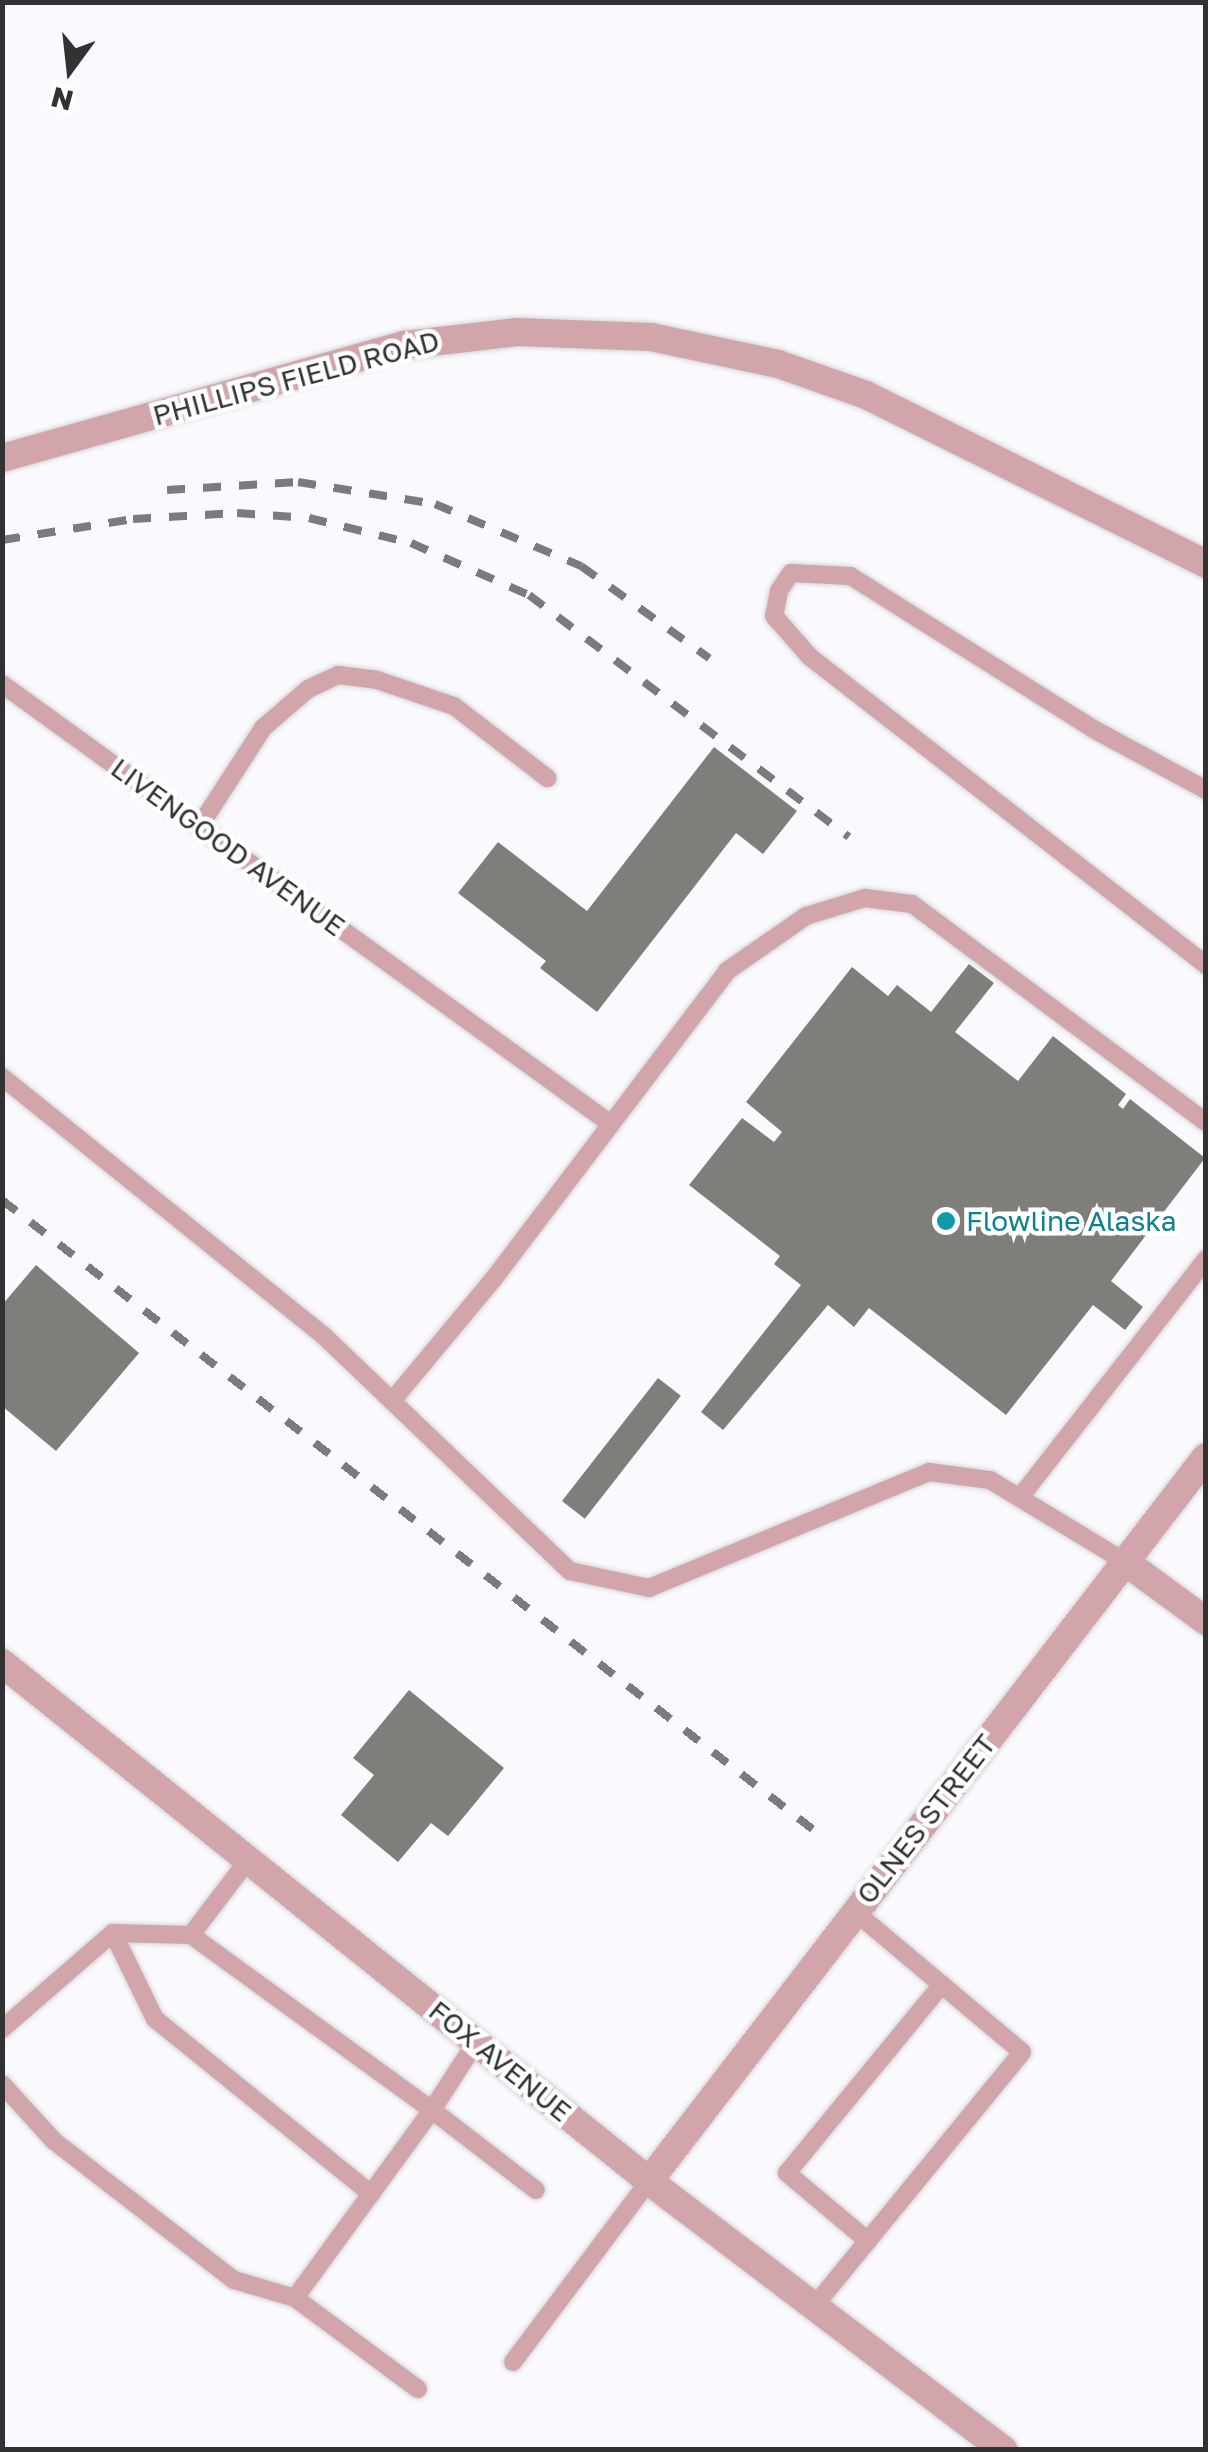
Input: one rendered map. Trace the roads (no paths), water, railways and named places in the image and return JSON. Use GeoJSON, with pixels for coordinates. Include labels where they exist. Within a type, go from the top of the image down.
{"type":"FeatureCollection","features":[{"type":"Feature","properties":{"kind":"street","name":"PHILLIPS FIELD ROAD"},"geometry":{"type":"LineString","coordinates":[[2,458],[405,345],[517,332],[651,336],[778,364],[866,395],[1206,564]]}},
{"type":"Feature","properties":{"kind":"street","name":"OLNES STREET"},"geometry":{"type":"LineString","coordinates":[[649,2181],[1206,1457]]}},
{"type":"Feature","properties":{"kind":"street"},"geometry":{"type":"LineString","coordinates":[[1124,1561],[1206,1622]]}},
{"type":"Feature","properties":{"kind":"street","name":"FOX AVENUE"},"geometry":{"type":"LineString","coordinates":[[2,1663],[649,2181],[1004,2450]]}},
{"type":"Feature","properties":{"kind":"lane"},"geometry":{"type":"LineString","coordinates":[[1206,790],[1095,730],[850,576],[791,573],[779,591],[774,616],[810,658],[1206,964]]}},
{"type":"Feature","properties":{"kind":"lane"},"geometry":{"type":"LineString","coordinates":[[199,826],[263,728],[308,689],[338,675],[377,680],[454,706],[547,778]]}},
{"type":"Feature","properties":{"kind":"lane","name":"LIVENGOOD AVENUE"},"geometry":{"type":"LineString","coordinates":[[2,684],[611,1124]]}},
{"type":"Feature","properties":{"kind":"lane"},"geometry":{"type":"LineString","coordinates":[[392,1401],[727,971],[806,916],[865,898],[912,904],[1206,1122]]}},
{"type":"Feature","properties":{"kind":"lane"},"geometry":{"type":"LineString","coordinates":[[2,1077],[324,1336],[570,1571],[612,1585],[649,1588],[929,1472],[990,1480],[1124,1561]]}},
{"type":"Feature","properties":{"kind":"lane"},"geometry":{"type":"LineString","coordinates":[[1021,1496],[1206,1260]]}},
{"type":"Feature","properties":{"kind":"lane"},"geometry":{"type":"LineString","coordinates":[[191,1935],[248,1860]]}},
{"type":"Feature","properties":{"kind":"lane"},"geometry":{"type":"LineString","coordinates":[[816,2304],[1022,2052],[855,1912]]}},
{"type":"Feature","properties":{"kind":"lane"},"geometry":{"type":"LineString","coordinates":[[113,1933],[154,2019],[371,2194]]}},
{"type":"Feature","properties":{"kind":"lane"},"geometry":{"type":"LineString","coordinates":[[2,2029],[113,1933],[191,1935],[536,2190]]}},
{"type":"Feature","properties":{"kind":"lane"},"geometry":{"type":"LineString","coordinates":[[868,2241],[787,2173],[942,1984]]}},
{"type":"Feature","properties":{"kind":"lane"},"geometry":{"type":"LineString","coordinates":[[296,2298],[432,2110],[476,2042]]}},
{"type":"Feature","properties":{"kind":"lane"},"geometry":{"type":"LineString","coordinates":[[2,2084],[54,2141],[234,2280],[296,2298],[418,2389]]}},
{"type":"Feature","properties":{"kind":"lane"},"geometry":{"type":"LineString","coordinates":[[512,2362],[649,2181]]}},
{"type":"Feature","properties":{"kind":"railway"},"geometry":{"type":"LineString","coordinates":[[167,490],[298,482],[435,504],[581,566],[709,658]]}},
{"type":"Feature","properties":{"kind":"railway"},"geometry":{"type":"LineString","coordinates":[[2,540],[133,519],[237,513],[309,518],[411,543],[529,595],[849,837]]}},
{"type":"Feature","properties":{"kind":"railway"},"geometry":{"type":"LineString","coordinates":[[2,1200],[824,1838]]}},
{"type":"Feature","properties":{"kind":"place","name":"Flowline Alaska"},"geometry":{"type":"Point","coordinates":[946,1221]}}]}
